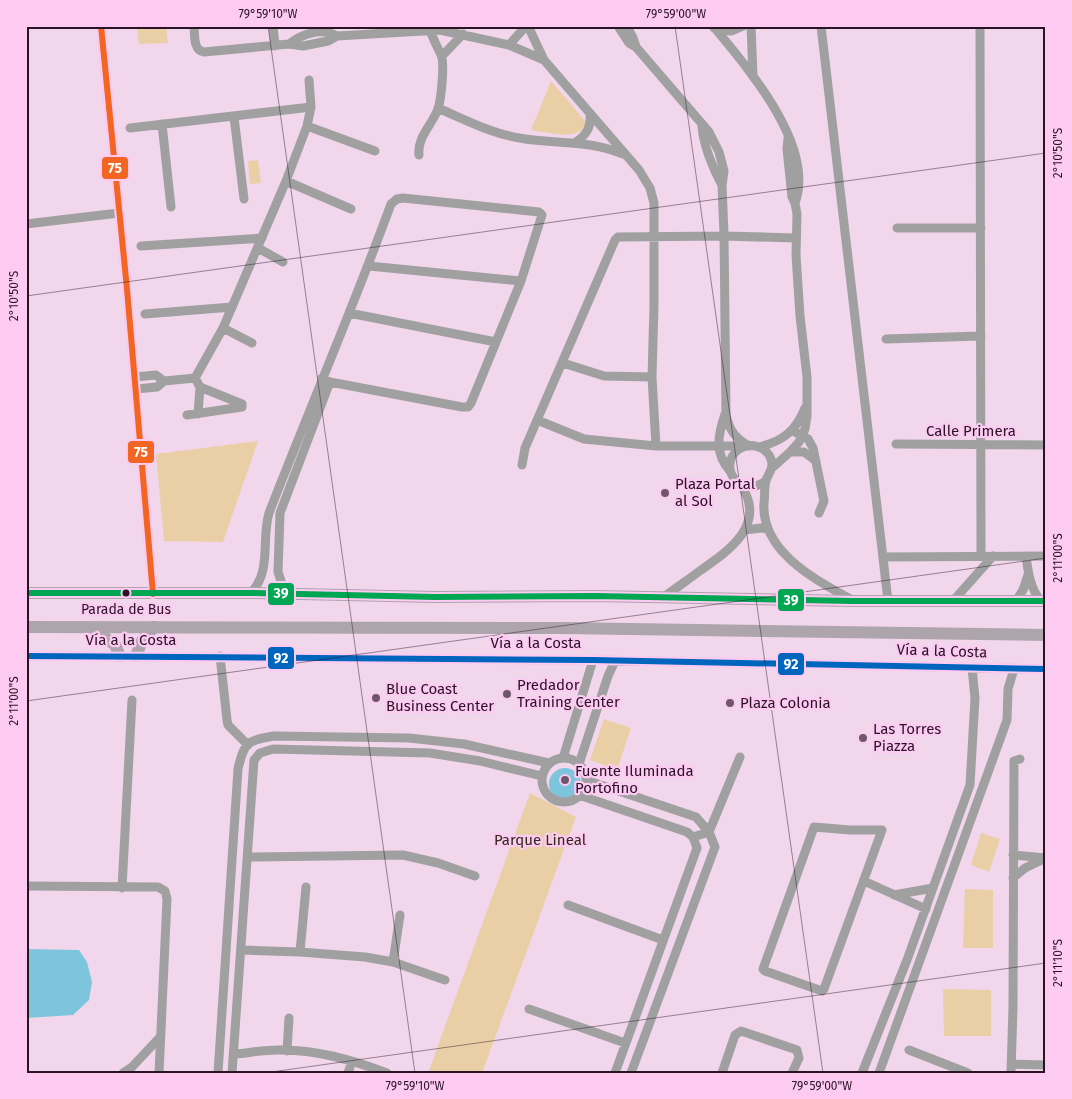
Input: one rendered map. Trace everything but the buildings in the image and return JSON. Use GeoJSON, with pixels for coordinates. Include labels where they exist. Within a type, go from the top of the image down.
{"type":"FeatureCollection","features":[{"type":"Feature","properties":{"kind":"highway"},"geometry":{"type":"LineString","coordinates":[[26,593],[251,593],[434,597],[595,596],[852,601],[1043,601]]}},
{"type":"Feature","properties":{"kind":"highway","name":"Vía a la Costa"},"geometry":{"type":"LineString","coordinates":[[26,627],[562,628],[1046,635]]}},
{"type":"Feature","properties":{"kind":"highway"},"geometry":{"type":"LineString","coordinates":[[136,656],[142,641],[154,627]]}},
{"type":"Feature","properties":{"kind":"highway"},"geometry":{"type":"LineString","coordinates":[[92,628],[114,645],[120,656]]}},
{"type":"Feature","properties":{"kind":"street"},"geometry":{"type":"LineString","coordinates":[[101,26],[120,213],[153,594]]}},
{"type":"Feature","properties":{"kind":"street"},"geometry":{"type":"LineString","coordinates":[[194,26],[196,48],[200,52],[289,44],[304,46],[328,41],[337,36],[358,31],[430,30],[440,28],[509,45],[544,60]]}},
{"type":"Feature","properties":{"kind":"street"},"geometry":{"type":"LineString","coordinates":[[273,26],[275,46]]}},
{"type":"Feature","properties":{"kind":"street"},"geometry":{"type":"LineString","coordinates":[[509,45],[527,26],[544,60],[590,116],[639,170],[650,188],[654,203],[652,377],[656,446]]}},
{"type":"Feature","properties":{"kind":"street"},"geometry":{"type":"LineString","coordinates":[[618,26],[629,42],[636,47],[702,126],[703,139],[722,185],[726,413],[729,428],[747,446]]}},
{"type":"Feature","properties":{"kind":"street"},"geometry":{"type":"LineString","coordinates":[[627,26],[634,38],[636,47]]}},
{"type":"Feature","properties":{"kind":"street"},"geometry":{"type":"LineString","coordinates":[[714,27],[731,31],[742,26]]}},
{"type":"Feature","properties":{"kind":"street"},"geometry":{"type":"LineString","coordinates":[[751,26],[753,76]]}},
{"type":"Feature","properties":{"kind":"street"},"geometry":{"type":"LineString","coordinates":[[821,26],[888,601]]}},
{"type":"Feature","properties":{"kind":"street"},"geometry":{"type":"LineString","coordinates":[[980,26],[981,556]]}},
{"type":"Feature","properties":{"kind":"street"},"geometry":{"type":"LineString","coordinates":[[714,27],[753,76],[770,102],[793,145],[800,183],[795,203],[797,214],[795,238],[800,316],[807,377],[806,423],[803,435],[790,452],[772,468]]}},
{"type":"Feature","properties":{"kind":"street"},"geometry":{"type":"LineString","coordinates":[[419,155],[418,148],[421,138],[438,108],[442,72],[442,56],[430,30]]}},
{"type":"Feature","properties":{"kind":"street"},"geometry":{"type":"LineString","coordinates":[[442,56],[463,34]]}},
{"type":"Feature","properties":{"kind":"street"},"geometry":{"type":"LineString","coordinates":[[195,378],[223,328],[286,182],[307,126],[311,107],[308,80]]}},
{"type":"Feature","properties":{"kind":"street"},"geometry":{"type":"LineString","coordinates":[[130,128],[311,107]]}},
{"type":"Feature","properties":{"kind":"street"},"geometry":{"type":"LineString","coordinates":[[438,108],[500,134],[526,139],[576,142],[608,148],[625,155]]}},
{"type":"Feature","properties":{"kind":"street"},"geometry":{"type":"LineString","coordinates":[[576,142],[588,132],[590,116]]}},
{"type":"Feature","properties":{"kind":"street"},"geometry":{"type":"LineString","coordinates":[[234,117],[244,199]]}},
{"type":"Feature","properties":{"kind":"street"},"geometry":{"type":"LineString","coordinates":[[162,124],[171,207]]}},
{"type":"Feature","properties":{"kind":"street"},"geometry":{"type":"LineString","coordinates":[[307,126],[375,151]]}},
{"type":"Feature","properties":{"kind":"street"},"geometry":{"type":"LineString","coordinates":[[286,182],[351,209]]}},
{"type":"Feature","properties":{"kind":"street"},"geometry":{"type":"LineString","coordinates":[[289,594],[283,586],[278,572],[280,513],[349,313],[369,266],[391,204],[397,199],[403,198],[539,212],[542,218],[521,281],[471,404],[462,407],[326,380]]}},
{"type":"Feature","properties":{"kind":"street"},"geometry":{"type":"LineString","coordinates":[[26,224],[120,213]]}},
{"type":"Feature","properties":{"kind":"street"},"geometry":{"type":"LineString","coordinates":[[897,228],[981,228]]}},
{"type":"Feature","properties":{"kind":"street"},"geometry":{"type":"LineString","coordinates":[[522,465],[525,448],[618,236],[795,238]]}},
{"type":"Feature","properties":{"kind":"street"},"geometry":{"type":"LineString","coordinates":[[142,246],[262,238]]}},
{"type":"Feature","properties":{"kind":"street"},"geometry":{"type":"LineString","coordinates":[[258,248],[283,262]]}},
{"type":"Feature","properties":{"kind":"street"},"geometry":{"type":"LineString","coordinates":[[369,266],[521,281]]}},
{"type":"Feature","properties":{"kind":"street"},"geometry":{"type":"LineString","coordinates":[[146,314],[232,307]]}},
{"type":"Feature","properties":{"kind":"street"},"geometry":{"type":"LineString","coordinates":[[349,313],[496,342]]}},
{"type":"Feature","properties":{"kind":"street"},"geometry":{"type":"LineString","coordinates":[[223,328],[252,342]]}},
{"type":"Feature","properties":{"kind":"street"},"geometry":{"type":"LineString","coordinates":[[886,339],[981,336]]}},
{"type":"Feature","properties":{"kind":"street"},"geometry":{"type":"LineString","coordinates":[[563,363],[604,376],[652,377]]}},
{"type":"Feature","properties":{"kind":"street"},"geometry":{"type":"LineString","coordinates":[[134,377],[156,375],[164,381]]}},
{"type":"Feature","properties":{"kind":"street"},"geometry":{"type":"LineString","coordinates":[[136,389],[157,388],[164,381],[195,378]]}},
{"type":"Feature","properties":{"kind":"street"},"geometry":{"type":"LineString","coordinates":[[195,378],[200,387],[198,414]]}},
{"type":"Feature","properties":{"kind":"street"},"geometry":{"type":"LineString","coordinates":[[251,593],[257,587],[264,572],[265,531],[269,513],[326,380]]}},
{"type":"Feature","properties":{"kind":"street"},"geometry":{"type":"LineString","coordinates":[[186,415],[242,407],[242,404],[200,387]]}},
{"type":"Feature","properties":{"kind":"street"},"geometry":{"type":"LineString","coordinates":[[537,420],[584,439],[656,446],[759,447],[780,440],[793,431],[807,403]]}},
{"type":"Feature","properties":{"kind":"street"},"geometry":{"type":"LineString","coordinates":[[663,597],[720,558],[738,541],[745,530],[750,506],[741,485],[722,461],[718,446],[720,429],[726,413]]}},
{"type":"Feature","properties":{"kind":"street"},"geometry":{"type":"LineString","coordinates":[[793,431],[803,435],[811,443],[824,501],[819,513]]}},
{"type":"Feature","properties":{"kind":"street","name":"Calle Primera"},"geometry":{"type":"LineString","coordinates":[[896,444],[1046,445]]}},
{"type":"Feature","properties":{"kind":"street"},"geometry":{"type":"LineString","coordinates":[[731,472],[731,459],[734,453],[747,446]]}},
{"type":"Feature","properties":{"kind":"street"},"geometry":{"type":"LineString","coordinates":[[741,485],[754,487],[766,481],[770,475],[772,468],[771,459],[759,447]]}},
{"type":"Feature","properties":{"kind":"street"},"geometry":{"type":"LineString","coordinates":[[790,452],[804,452],[816,461]]}},
{"type":"Feature","properties":{"kind":"street"},"geometry":{"type":"LineString","coordinates":[[766,481],[764,511],[768,529],[775,542],[795,564],[824,585],[852,601]]}},
{"type":"Feature","properties":{"kind":"street"},"geometry":{"type":"LineString","coordinates":[[745,530],[768,529]]}},
{"type":"Feature","properties":{"kind":"street"},"geometry":{"type":"LineString","coordinates":[[265,531],[280,532]]}},
{"type":"Feature","properties":{"kind":"street"},"geometry":{"type":"LineString","coordinates":[[953,600],[993,556]]}},
{"type":"Feature","properties":{"kind":"street"},"geometry":{"type":"LineString","coordinates":[[1026,556],[1036,596],[1043,601]]}},
{"type":"Feature","properties":{"kind":"street"},"geometry":{"type":"LineString","coordinates":[[883,557],[1046,556]]}},
{"type":"Feature","properties":{"kind":"street"},"geometry":{"type":"LineString","coordinates":[[1016,601],[1023,590],[1029,574]]}},
{"type":"Feature","properties":{"kind":"street","name":"Vía a la Costa"},"geometry":{"type":"LineString","coordinates":[[26,656],[593,660],[1046,669]]}},
{"type":"Feature","properties":{"kind":"street"},"geometry":{"type":"LineString","coordinates":[[220,656],[228,725],[248,745]]}},
{"type":"Feature","properties":{"kind":"street"},"geometry":{"type":"LineString","coordinates":[[563,758],[593,660]]}},
{"type":"Feature","properties":{"kind":"street"},"geometry":{"type":"LineString","coordinates":[[579,764],[615,661]]}},
{"type":"Feature","properties":{"kind":"street"},"geometry":{"type":"LineString","coordinates":[[862,1073],[920,926],[970,785],[975,698],[972,668]]}},
{"type":"Feature","properties":{"kind":"street"},"geometry":{"type":"LineString","coordinates":[[879,1073],[1007,720],[1008,689],[1014,669]]}},
{"type":"Feature","properties":{"kind":"street"},"geometry":{"type":"LineString","coordinates":[[584,691],[602,695]]}},
{"type":"Feature","properties":{"kind":"street"},"geometry":{"type":"LineString","coordinates":[[122,888],[132,700]]}},
{"type":"Feature","properties":{"kind":"street"},"geometry":{"type":"LineString","coordinates":[[574,723],[591,728]]}},
{"type":"Feature","properties":{"kind":"street"},"geometry":{"type":"LineString","coordinates":[[218,1073],[238,769],[242,750],[255,739],[274,736],[409,738],[464,744],[549,763],[569,758],[579,764],[585,774],[585,786],[580,795],[567,802],[553,799],[544,790],[542,776],[549,763]]}},
{"type":"Feature","properties":{"kind":"street"},"geometry":{"type":"LineString","coordinates":[[368,752],[369,737]]}},
{"type":"Feature","properties":{"kind":"street"},"geometry":{"type":"LineString","coordinates":[[232,1073],[254,760],[260,753],[272,749],[430,753],[480,761],[542,776]]}},
{"type":"Feature","properties":{"kind":"street"},"geometry":{"type":"LineString","coordinates":[[693,838],[709,832],[740,757]]}},
{"type":"Feature","properties":{"kind":"street"},"geometry":{"type":"LineString","coordinates":[[1020,759],[1014,761],[1011,1068],[1046,1066]]}},
{"type":"Feature","properties":{"kind":"street"},"geometry":{"type":"LineString","coordinates":[[586,780],[696,818],[709,832],[715,847],[631,1073]]}},
{"type":"Feature","properties":{"kind":"street"},"geometry":{"type":"LineString","coordinates":[[580,795],[687,832],[693,838],[697,848],[615,1073]]}},
{"type":"Feature","properties":{"kind":"street"},"geometry":{"type":"LineString","coordinates":[[814,827],[882,830],[864,881],[824,990],[818,991],[764,970],[763,968],[814,827]]}},
{"type":"Feature","properties":{"kind":"street"},"geometry":{"type":"LineString","coordinates":[[248,856],[403,855],[438,863],[475,876]]}},
{"type":"Feature","properties":{"kind":"street"},"geometry":{"type":"LineString","coordinates":[[1014,855],[1046,858]]}},
{"type":"Feature","properties":{"kind":"street"},"geometry":{"type":"LineString","coordinates":[[1013,878],[1025,868],[1046,858]]}},
{"type":"Feature","properties":{"kind":"street"},"geometry":{"type":"LineString","coordinates":[[864,881],[926,909]]}},
{"type":"Feature","properties":{"kind":"street"},"geometry":{"type":"LineString","coordinates":[[26,886],[158,888],[165,891],[167,898],[159,1073]]}},
{"type":"Feature","properties":{"kind":"street"},"geometry":{"type":"LineString","coordinates":[[300,952],[306,887]]}},
{"type":"Feature","properties":{"kind":"street"},"geometry":{"type":"LineString","coordinates":[[894,895],[933,888]]}},
{"type":"Feature","properties":{"kind":"street"},"geometry":{"type":"LineString","coordinates":[[568,905],[663,940]]}},
{"type":"Feature","properties":{"kind":"street"},"geometry":{"type":"LineString","coordinates":[[393,962],[400,915]]}},
{"type":"Feature","properties":{"kind":"street"},"geometry":{"type":"LineString","coordinates":[[920,926],[931,930]]}},
{"type":"Feature","properties":{"kind":"street"},"geometry":{"type":"LineString","coordinates":[[241,950],[365,957],[393,962],[445,980]]}},
{"type":"Feature","properties":{"kind":"street"},"geometry":{"type":"LineString","coordinates":[[222,1000],[238,1001]]}},
{"type":"Feature","properties":{"kind":"street"},"geometry":{"type":"LineString","coordinates":[[528,1009],[626,1043]]}},
{"type":"Feature","properties":{"kind":"street"},"geometry":{"type":"LineString","coordinates":[[287,1051],[289,1018]]}},
{"type":"Feature","properties":{"kind":"street"},"geometry":{"type":"LineString","coordinates":[[722,1073],[735,1035],[741,1031],[797,1050],[799,1058],[792,1073]]}},
{"type":"Feature","properties":{"kind":"street"},"geometry":{"type":"LineString","coordinates":[[123,1073],[132,1067],[161,1036]]}},
{"type":"Feature","properties":{"kind":"street"},"geometry":{"type":"LineString","coordinates":[[234,1054],[277,1050],[317,1053],[352,1061],[387,1073]]}},
{"type":"Feature","properties":{"kind":"street"},"geometry":{"type":"LineString","coordinates":[[909,1050],[968,1073]]}},
{"type":"Feature","properties":{"kind":"street"},"geometry":{"type":"LineString","coordinates":[[348,1073],[352,1061]]}},
{"type":"Feature","properties":{"kind":"street"},"geometry":{"type":"LineString","coordinates":[[1032,1073],[1046,1066]]}},
{"type":"Feature","properties":{"kind":"green space"},"geometry":{"type":"Polygon","coordinates":[[[137,26],[166,26],[168,43],[139,44],[137,26]]]}},
{"type":"Feature","properties":{"kind":"green space"},"geometry":{"type":"Polygon","coordinates":[[[551,81],[585,121],[585,127],[580,131],[567,135],[531,130],[551,81]]]}},
{"type":"Feature","properties":{"kind":"green space"},"geometry":{"type":"Polygon","coordinates":[[[258,160],[261,183],[250,184],[248,161],[258,160]]]}},
{"type":"Feature","properties":{"kind":"green space"},"geometry":{"type":"Polygon","coordinates":[[[258,441],[223,542],[164,541],[156,454],[258,441]]]}},
{"type":"Feature","properties":{"kind":"green space"},"geometry":{"type":"Polygon","coordinates":[[[604,719],[631,728],[617,770],[590,760],[604,719]]]}},
{"type":"Feature","properties":{"kind":"green space","name":"Parque Lineal"},"geometry":{"type":"Polygon","coordinates":[[[530,793],[576,817],[482,1073],[428,1073],[530,793]]]}},
{"type":"Feature","properties":{"kind":"green space"},"geometry":{"type":"Polygon","coordinates":[[[981,833],[1000,839],[989,872],[971,865],[981,833]]]}},
{"type":"Feature","properties":{"kind":"green space"},"geometry":{"type":"Polygon","coordinates":[[[965,889],[993,890],[993,948],[963,948],[965,889]]]}},
{"type":"Feature","properties":{"kind":"green space"},"geometry":{"type":"Polygon","coordinates":[[[943,989],[991,990],[991,1036],[944,1036],[943,989]]]}},
{"type":"Feature","properties":{"kind":"water","name":"Fuente Iluminada Portofino"},"geometry":{"type":"Polygon","coordinates":[[[565,768],[576,773],[581,784],[576,795],[565,800],[554,795],[549,784],[554,773],[565,768]]]}},
{"type":"Feature","properties":{"kind":"water"},"geometry":{"type":"Polygon","coordinates":[[[26,949],[79,950],[87,962],[92,982],[89,1000],[73,1015],[26,1018],[26,949]]]}},
{"type":"Feature","properties":{"kind":"transit line","name":"75"},"geometry":{"type":"LineString","coordinates":[[101,26],[127,289],[153,594]]}},
{"type":"Feature","properties":{"kind":"transit line","name":"39"},"geometry":{"type":"LineString","coordinates":[[26,593],[251,593],[435,597],[595,596],[852,601],[1046,601]]}},
{"type":"Feature","properties":{"kind":"transit line","name":"92"},"geometry":{"type":"LineString","coordinates":[[26,656],[593,660],[1046,669]]}},
{"type":"Feature","properties":{"kind":"place","name":"Plaza Portal al Sol"},"geometry":{"type":"Point","coordinates":[665,493]}},
{"type":"Feature","properties":{"kind":"place","name":"Parada de Bus"},"geometry":{"type":"Point","coordinates":[126,593]}},
{"type":"Feature","properties":{"kind":"place","name":"Predador Training Center"},"geometry":{"type":"Point","coordinates":[507,694]}},
{"type":"Feature","properties":{"kind":"place","name":"Blue Coast Business Center"},"geometry":{"type":"Point","coordinates":[376,698]}},
{"type":"Feature","properties":{"kind":"place","name":"Plaza Colonia"},"geometry":{"type":"Point","coordinates":[730,703]}},
{"type":"Feature","properties":{"kind":"place","name":"Las Torres Piazza"},"geometry":{"type":"Point","coordinates":[863,738]}},
{"type":"Feature","properties":{"kind":"place","name":"Fuente Iluminada Portofino"},"geometry":{"type":"Point","coordinates":[565,780]}}]}
